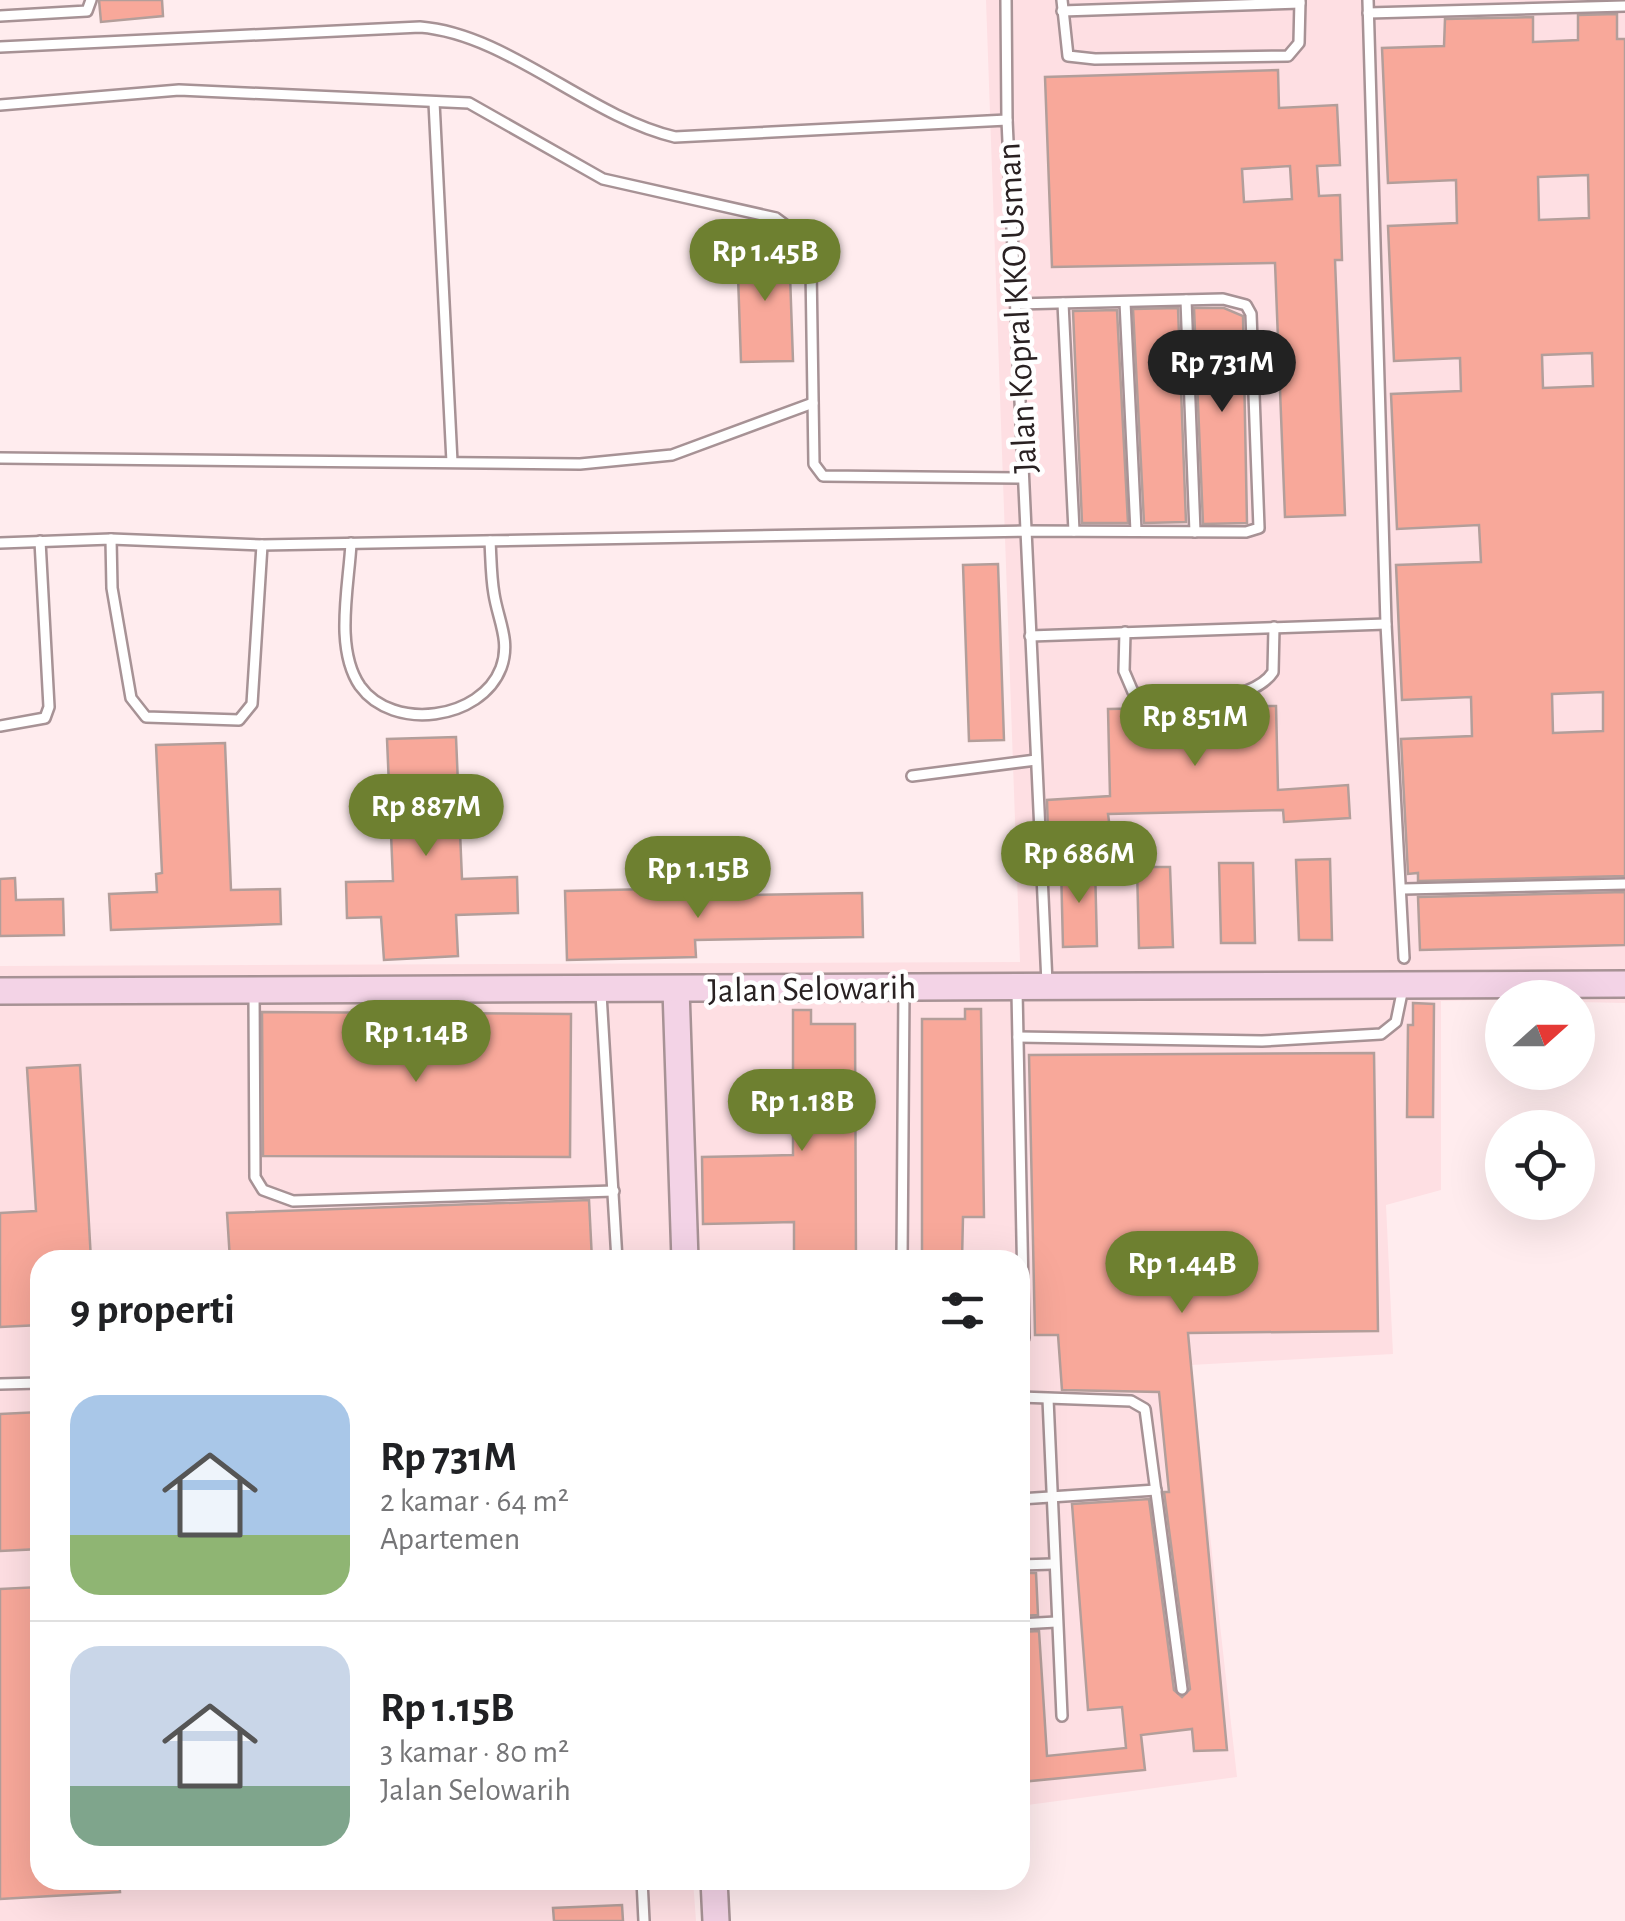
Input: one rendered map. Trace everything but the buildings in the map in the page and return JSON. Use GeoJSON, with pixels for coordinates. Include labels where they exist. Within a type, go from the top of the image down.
{"type":"FeatureCollection","features":[{"type":"Feature","properties":{"kind":"main road","name":"Jalan Selowarih"},"geometry":{"type":"LineString","coordinates":[[0,991],[1625,984]]}},
{"type":"Feature","properties":{"kind":"main road"},"geometry":{"type":"LineString","coordinates":[[676,989],[685,1250]]}},
{"type":"Feature","properties":{"kind":"main road"},"geometry":{"type":"LineString","coordinates":[[714,1890],[716,1921]]}},
{"type":"Feature","properties":{"kind":"lane"},"geometry":{"type":"LineString","coordinates":[[0,16],[87,11],[92,0]]}},
{"type":"Feature","properties":{"kind":"lane"},"geometry":{"type":"LineString","coordinates":[[1006,0],[1007,120]]}},
{"type":"Feature","properties":{"kind":"lane"},"geometry":{"type":"LineString","coordinates":[[1368,0],[1386,624],[1404,958]]}},
{"type":"Feature","properties":{"kind":"lane"},"geometry":{"type":"LineString","coordinates":[[1300,1],[1299,42],[1288,56],[1072,58],[1065,49],[1062,6],[1300,1]]}},
{"type":"Feature","properties":{"kind":"lane"},"geometry":{"type":"LineString","coordinates":[[1368,12],[1625,6]]}},
{"type":"Feature","properties":{"kind":"lane","name":"Jalan Kopral KKO Usman"},"geometry":{"type":"LineString","coordinates":[[0,47],[420,27],[458,32],[480,41],[622,116],[675,137],[1007,120],[1047,988]]}},
{"type":"Feature","properties":{"kind":"lane"},"geometry":{"type":"LineString","coordinates":[[0,105],[179,90],[470,104],[603,179],[776,218],[803,238],[811,266],[814,464],[822,476],[1024,478]]}},
{"type":"Feature","properties":{"kind":"lane"},"geometry":{"type":"LineString","coordinates":[[434,102],[452,462]]}},
{"type":"Feature","properties":{"kind":"lane"},"geometry":{"type":"LineString","coordinates":[[1186,300],[1195,532]]}},
{"type":"Feature","properties":{"kind":"lane"},"geometry":{"type":"LineString","coordinates":[[0,542],[112,539],[262,545],[1258,528],[1251,314],[1240,300],[1016,304]]}},
{"type":"Feature","properties":{"kind":"lane"},"geometry":{"type":"LineString","coordinates":[[1125,302],[1136,531]]}},
{"type":"Feature","properties":{"kind":"lane"},"geometry":{"type":"LineString","coordinates":[[1063,303],[1074,531]]}},
{"type":"Feature","properties":{"kind":"lane"},"geometry":{"type":"LineString","coordinates":[[0,458],[580,464],[672,455],[813,403]]}},
{"type":"Feature","properties":{"kind":"lane"},"geometry":{"type":"LineString","coordinates":[[112,539],[112,588],[131,698],[146,716],[218,723],[239,720],[252,704],[262,545]]}},
{"type":"Feature","properties":{"kind":"lane"},"geometry":{"type":"LineString","coordinates":[[351,543],[348,654],[360,686],[386,708],[414,715],[451,710],[475,701],[501,667],[506,641],[494,596],[490,541]]}},
{"type":"Feature","properties":{"kind":"lane"},"geometry":{"type":"LineString","coordinates":[[0,726],[45,718],[48,706],[40,542]]}},
{"type":"Feature","properties":{"kind":"lane"},"geometry":{"type":"LineString","coordinates":[[1030,636],[1386,624]]}},
{"type":"Feature","properties":{"kind":"lane"},"geometry":{"type":"LineString","coordinates":[[1125,632],[1124,672],[1133,692],[1163,698],[1232,698],[1255,691],[1273,672],[1274,628]]}},
{"type":"Feature","properties":{"kind":"lane"},"geometry":{"type":"LineString","coordinates":[[912,776],[1036,760]]}},
{"type":"Feature","properties":{"kind":"lane"},"geometry":{"type":"LineString","coordinates":[[1403,889],[1625,884]]}},
{"type":"Feature","properties":{"kind":"lane"},"geometry":{"type":"LineString","coordinates":[[902,1250],[904,986]]}},
{"type":"Feature","properties":{"kind":"lane"},"geometry":{"type":"LineString","coordinates":[[1018,1037],[1262,1041],[1381,1034],[1396,1022],[1404,987]]}},
{"type":"Feature","properties":{"kind":"lane"},"geometry":{"type":"LineString","coordinates":[[1016,988],[1022,1250]]}},
{"type":"Feature","properties":{"kind":"lane"},"geometry":{"type":"LineString","coordinates":[[600,991],[617,1250]]}},
{"type":"Feature","properties":{"kind":"lane"},"geometry":{"type":"LineString","coordinates":[[254,992],[255,1177],[274,1197],[294,1201],[614,1192]]}},
{"type":"Feature","properties":{"kind":"lane"},"geometry":{"type":"LineString","coordinates":[[0,1384],[30,1383]]}},
{"type":"Feature","properties":{"kind":"lane"},"geometry":{"type":"LineString","coordinates":[[1030,1398],[1142,1405],[1182,1689]]}},
{"type":"Feature","properties":{"kind":"lane"},"geometry":{"type":"LineString","coordinates":[[1048,1399],[1052,1564],[1062,1716]]}},
{"type":"Feature","properties":{"kind":"lane"},"geometry":{"type":"LineString","coordinates":[[1030,1498],[1156,1490]]}},
{"type":"Feature","properties":{"kind":"lane"},"geometry":{"type":"LineString","coordinates":[[1030,1565],[1052,1564]]}},
{"type":"Feature","properties":{"kind":"lane"},"geometry":{"type":"LineString","coordinates":[[1030,1623],[1056,1622]]}},
{"type":"Feature","properties":{"kind":"lane"},"geometry":{"type":"LineString","coordinates":[[642,1890],[644,1921]]}},
{"type":"Feature","properties":{"kind":"shaded area"},"geometry":{"type":"Polygon","coordinates":[[[986,0],[1625,0],[1625,1003],[1595,1002],[1595,980],[1485,980],[1485,1000],[1441,1001],[1441,1190],[1386,1205],[1393,1354],[1191,1365],[1237,1777],[1030,1805],[1030,1250],[30,1250],[30,1890],[694,1890],[696,1921],[0,1921],[0,966],[1020,962],[986,0]]]}}]}
